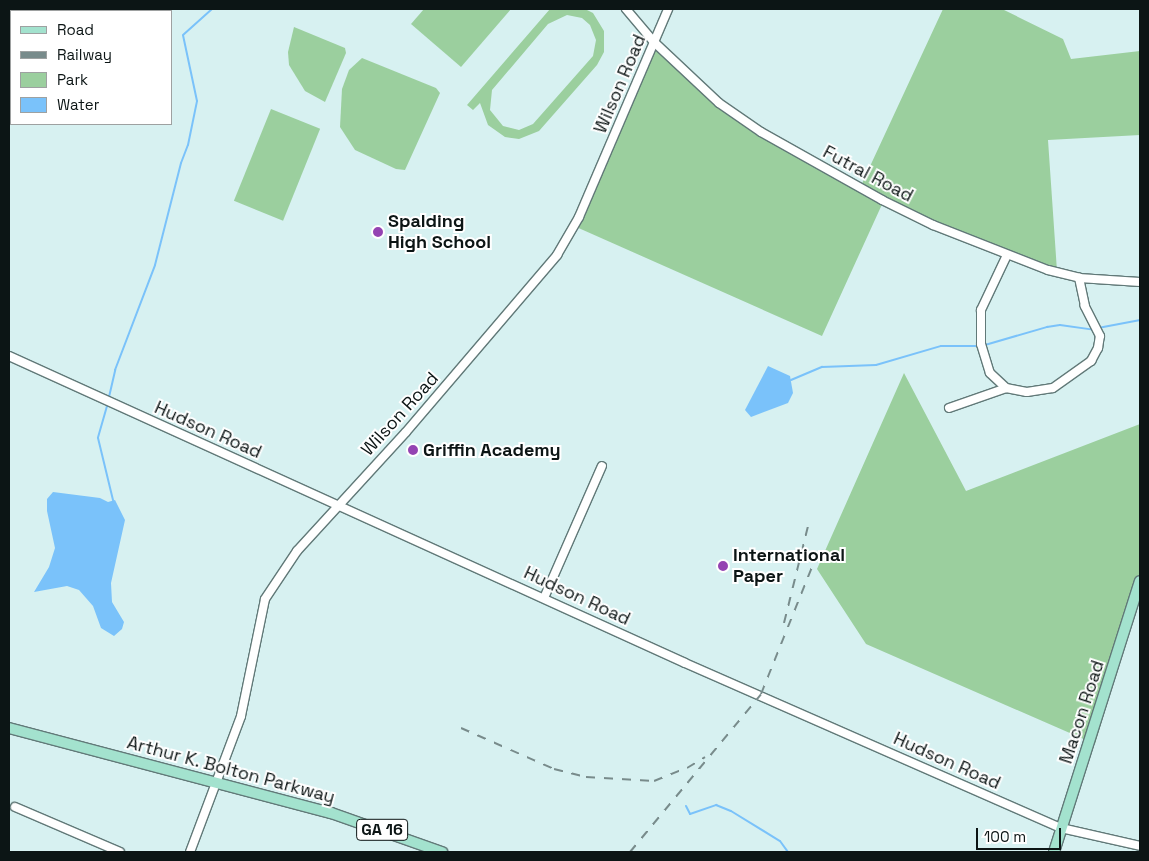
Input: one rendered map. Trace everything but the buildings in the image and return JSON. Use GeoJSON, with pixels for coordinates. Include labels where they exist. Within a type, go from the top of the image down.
{"type":"FeatureCollection","features":[{"type":"Feature","properties":{"kind":"main road","name":"Macon Road"},"geometry":{"type":"LineString","coordinates":[[1054,852],[1140,581]]}},
{"type":"Feature","properties":{"kind":"main road","name":"Arthur K. Bolton Parkway"},"geometry":{"type":"LineString","coordinates":[[9,728],[331,813],[442,852]]}},
{"type":"Feature","properties":{"kind":"street","name":"Futral Road"},"geometry":{"type":"LineString","coordinates":[[626,9],[654,42],[704,92],[762,132],[891,205],[1007,255],[1079,278],[1140,282]]}},
{"type":"Feature","properties":{"kind":"street","name":"Wilson Road"},"geometry":{"type":"LineString","coordinates":[[190,852],[217,784],[240,716],[265,600],[290,560],[338,504],[406,432],[557,255],[579,217],[668,9]]}},
{"type":"Feature","properties":{"kind":"street"},"geometry":{"type":"LineString","coordinates":[[1006,388],[990,373],[981,344],[981,310],[1007,255]]}},
{"type":"Feature","properties":{"kind":"street"},"geometry":{"type":"LineString","coordinates":[[949,408],[1006,388],[1027,392],[1053,388],[1091,361],[1098,348],[1100,336],[1085,306],[1079,278]]}},
{"type":"Feature","properties":{"kind":"street","name":"Hudson Road"},"geometry":{"type":"LineString","coordinates":[[9,356],[544,598],[1061,828],[1140,846]]}},
{"type":"Feature","properties":{"kind":"street"},"geometry":{"type":"LineString","coordinates":[[544,598],[602,466]]}},
{"type":"Feature","properties":{"kind":"street"},"geometry":{"type":"LineString","coordinates":[[15,807],[120,852]]}},
{"type":"Feature","properties":{"kind":"green space"},"geometry":{"type":"Polygon","coordinates":[[[424,9],[511,9],[461,67],[411,24],[424,9]]]}},
{"type":"Feature","properties":{"kind":"green space"},"geometry":{"type":"Polygon","coordinates":[[[550,9],[585,9],[593,13],[604,31],[604,52],[597,65],[539,131],[519,139],[505,137],[488,125],[480,103],[473,110],[467,105],[550,9]],[[567,15],[548,24],[492,90],[490,110],[503,126],[519,130],[533,124],[593,56],[596,40],[590,25],[582,18],[567,15]]]}},
{"type":"Feature","properties":{"kind":"green space"},"geometry":{"type":"Polygon","coordinates":[[[943,9],[1002,9],[1063,39],[1071,59],[1140,51],[1140,135],[1048,140],[1057,271],[1046,270],[884,200],[822,336],[574,226],[655,47],[707,98],[859,190],[943,9]]]}},
{"type":"Feature","properties":{"kind":"green space"},"geometry":{"type":"Polygon","coordinates":[[[294,27],[345,48],[346,53],[325,102],[305,91],[289,65],[288,52],[294,27]]]}},
{"type":"Feature","properties":{"kind":"green space"},"geometry":{"type":"Polygon","coordinates":[[[362,58],[436,88],[440,93],[405,170],[396,169],[355,150],[340,127],[342,89],[349,70],[362,58]]]}},
{"type":"Feature","properties":{"kind":"green space"},"geometry":{"type":"Polygon","coordinates":[[[271,109],[320,129],[283,221],[234,201],[271,109]]]}},
{"type":"Feature","properties":{"kind":"green space"},"geometry":{"type":"Polygon","coordinates":[[[904,373],[966,491],[1140,424],[1140,594],[1095,744],[866,644],[817,569],[904,373]]]}},
{"type":"Feature","properties":{"kind":"water"},"geometry":{"type":"Polygon","coordinates":[[[768,366],[790,376],[793,393],[788,403],[751,417],[745,410],[768,366]]]}},
{"type":"Feature","properties":{"kind":"water"},"geometry":{"type":"Polygon","coordinates":[[[53,492],[100,498],[108,502],[115,500],[125,520],[111,583],[112,602],[124,622],[122,629],[114,636],[101,628],[93,606],[79,590],[67,586],[34,592],[49,567],[55,548],[47,511],[47,499],[53,492]]]}},
{"type":"Feature","properties":{"kind":"waterway"},"geometry":{"type":"LineString","coordinates":[[109,397],[115,370],[155,265],[181,163],[188,145],[197,101],[183,35],[212,9]]}},
{"type":"Feature","properties":{"kind":"waterway"},"geometry":{"type":"LineString","coordinates":[[1098,328],[1140,320]]}},
{"type":"Feature","properties":{"kind":"waterway"},"geometry":{"type":"LineString","coordinates":[[985,345],[1060,325],[1095,330]]}},
{"type":"Feature","properties":{"kind":"waterway"},"geometry":{"type":"LineString","coordinates":[[791,380],[822,367],[876,365],[941,346],[980,346]]}},
{"type":"Feature","properties":{"kind":"waterway"},"geometry":{"type":"LineString","coordinates":[[107,406],[98,438],[113,500]]}},
{"type":"Feature","properties":{"kind":"waterway"},"geometry":{"type":"LineString","coordinates":[[686,806],[690,814],[716,805],[731,811],[780,841],[788,852]]}},
{"type":"Feature","properties":{"kind":"railway"},"geometry":{"type":"LineString","coordinates":[[784,623],[808,526]]}},
{"type":"Feature","properties":{"kind":"railway"},"geometry":{"type":"LineString","coordinates":[[630,852],[761,694],[814,562]]}},
{"type":"Feature","properties":{"kind":"railway"},"geometry":{"type":"LineString","coordinates":[[461,728],[554,769],[586,777],[654,781],[687,768],[705,757]]}},
{"type":"Feature","properties":{"kind":"place","name":"Spalding High School"},"geometry":{"type":"Point","coordinates":[378,232]}},
{"type":"Feature","properties":{"kind":"place","name":"Griffin Academy"},"geometry":{"type":"Point","coordinates":[413,450]}},
{"type":"Feature","properties":{"kind":"place","name":"International Paper"},"geometry":{"type":"Point","coordinates":[723,566]}}]}
